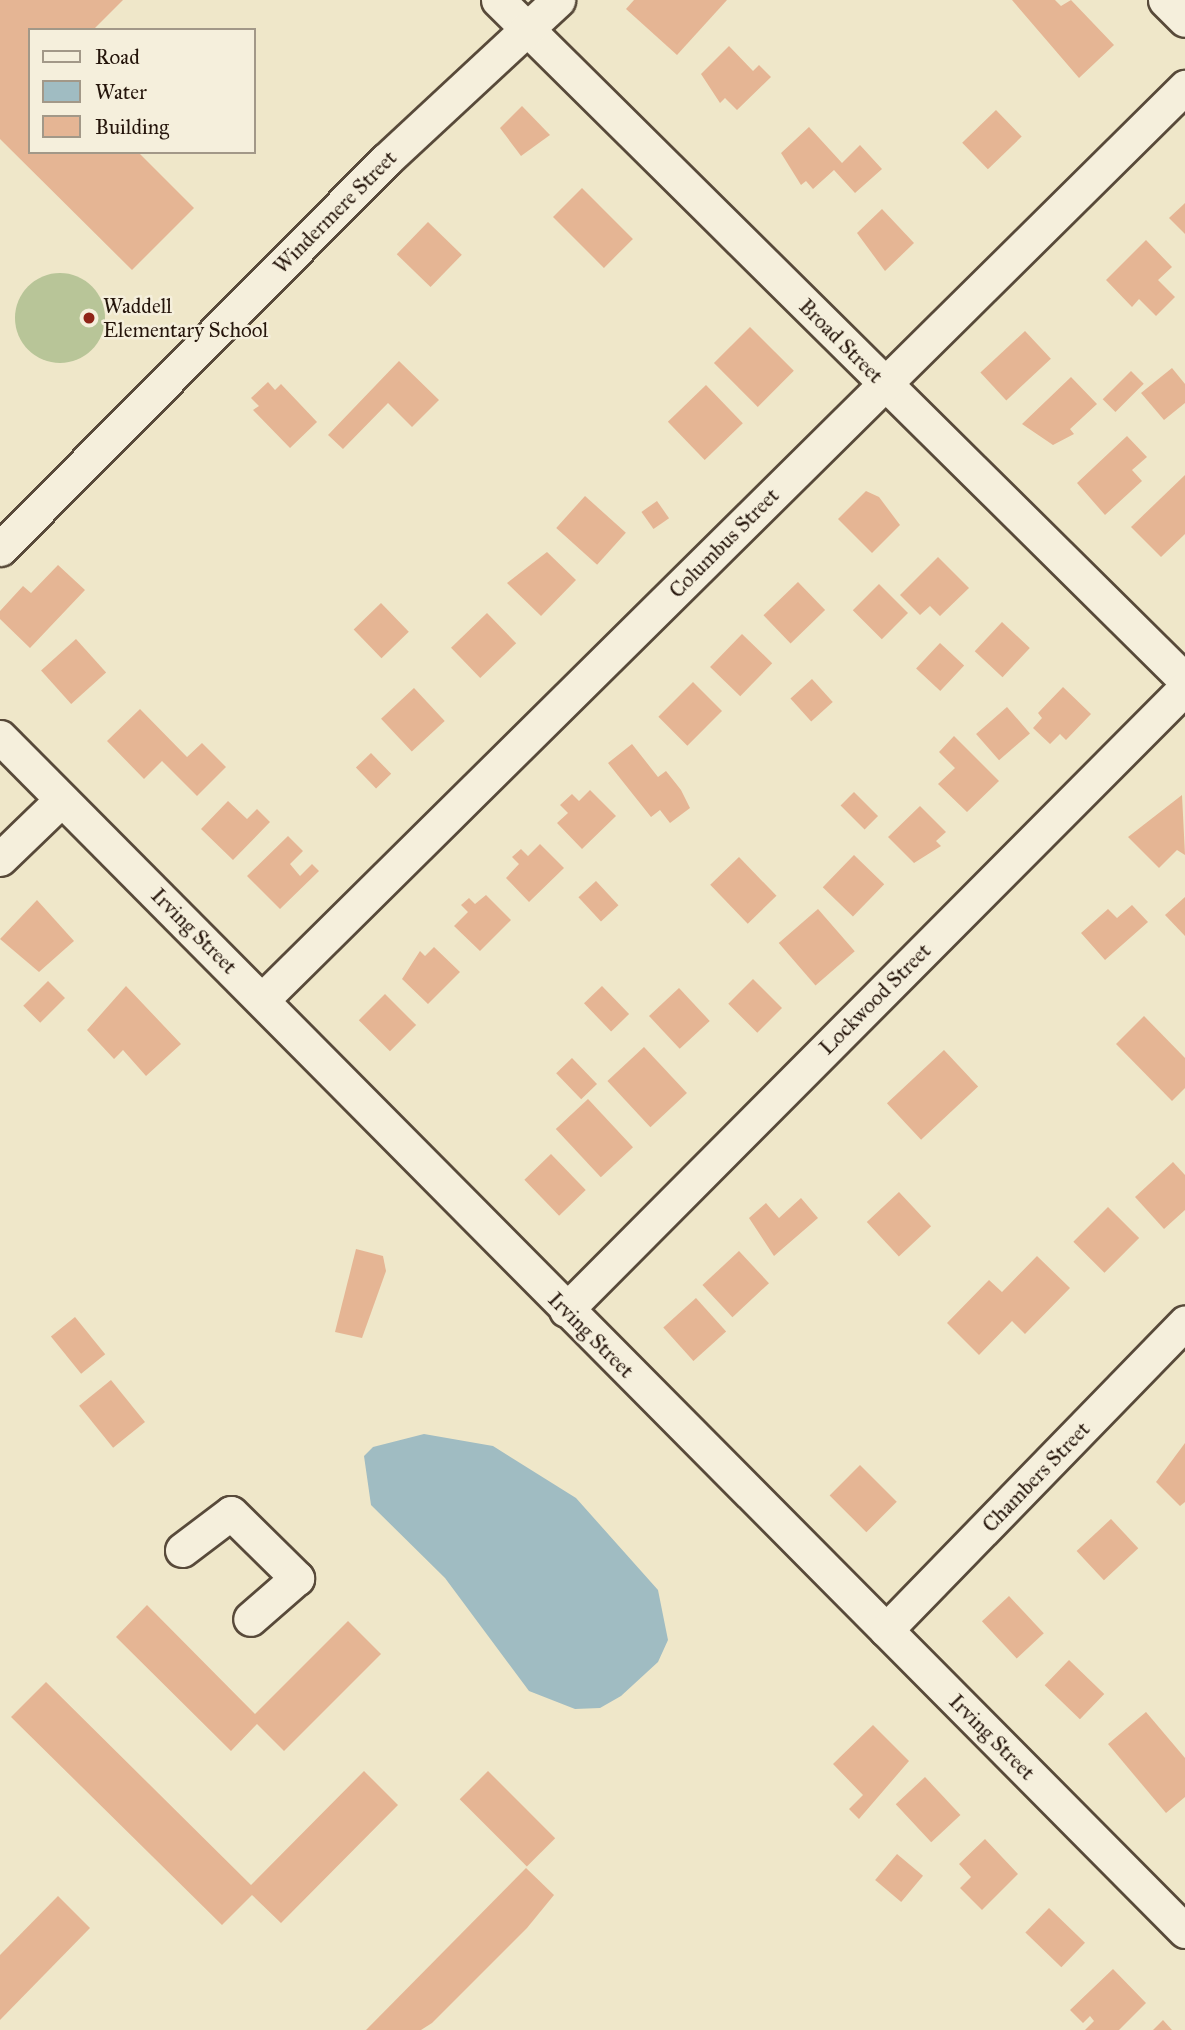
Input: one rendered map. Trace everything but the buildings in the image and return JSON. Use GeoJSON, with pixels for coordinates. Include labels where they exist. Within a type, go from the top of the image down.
{"type":"FeatureCollection","features":[{"type":"Feature","properties":{"kind":"street","name":"Broad Street"},"geometry":{"type":"LineString","coordinates":[[498,0],[1185,680]]}},
{"type":"Feature","properties":{"kind":"street","name":"Windermere Street"},"geometry":{"type":"LineString","coordinates":[[0,549],[386,160],[558,0]]}},
{"type":"Feature","properties":{"kind":"street"},"geometry":{"type":"LineString","coordinates":[[1166,0],[1185,20]]}},
{"type":"Feature","properties":{"kind":"street","name":"Columbus Street"},"geometry":{"type":"LineString","coordinates":[[263,999],[1185,87]]}},
{"type":"Feature","properties":{"kind":"street","name":"Lockwood Street"},"geometry":{"type":"LineString","coordinates":[[566,1310],[1185,688]]}},
{"type":"Feature","properties":{"kind":"street","name":"Irving Street"},"geometry":{"type":"LineString","coordinates":[[0,737],[263,999],[566,1310],[1185,1931]]}},
{"type":"Feature","properties":{"kind":"street"},"geometry":{"type":"LineString","coordinates":[[0,859],[61,800]]}},
{"type":"Feature","properties":{"kind":"street","name":"Chambers Street"},"geometry":{"type":"LineString","coordinates":[[886,1630],[1185,1323]]}},
{"type":"Feature","properties":{"kind":"street"},"geometry":{"type":"LineString","coordinates":[[183,1550],[231,1513],[297,1578],[250,1619]]}},
{"type":"Feature","properties":{"kind":"green space"},"geometry":{"type":"Polygon","coordinates":[[[60,273],[77,277],[92,286],[101,301],[105,318],[101,335],[92,350],[77,359],[60,363],[43,359],[28,350],[19,335],[15,318],[19,301],[28,286],[43,277],[60,273]]]}},
{"type":"Feature","properties":{"kind":"water"},"geometry":{"type":"Polygon","coordinates":[[[424,1434],[493,1446],[576,1498],[658,1590],[668,1640],[658,1662],[621,1696],[600,1708],[575,1709],[529,1691],[445,1578],[371,1505],[364,1456],[373,1447],[424,1434]]]}},
{"type":"Feature","properties":{"kind":"place","name":"Waddell Elementary School"},"geometry":{"type":"Point","coordinates":[89,318]}}]}
